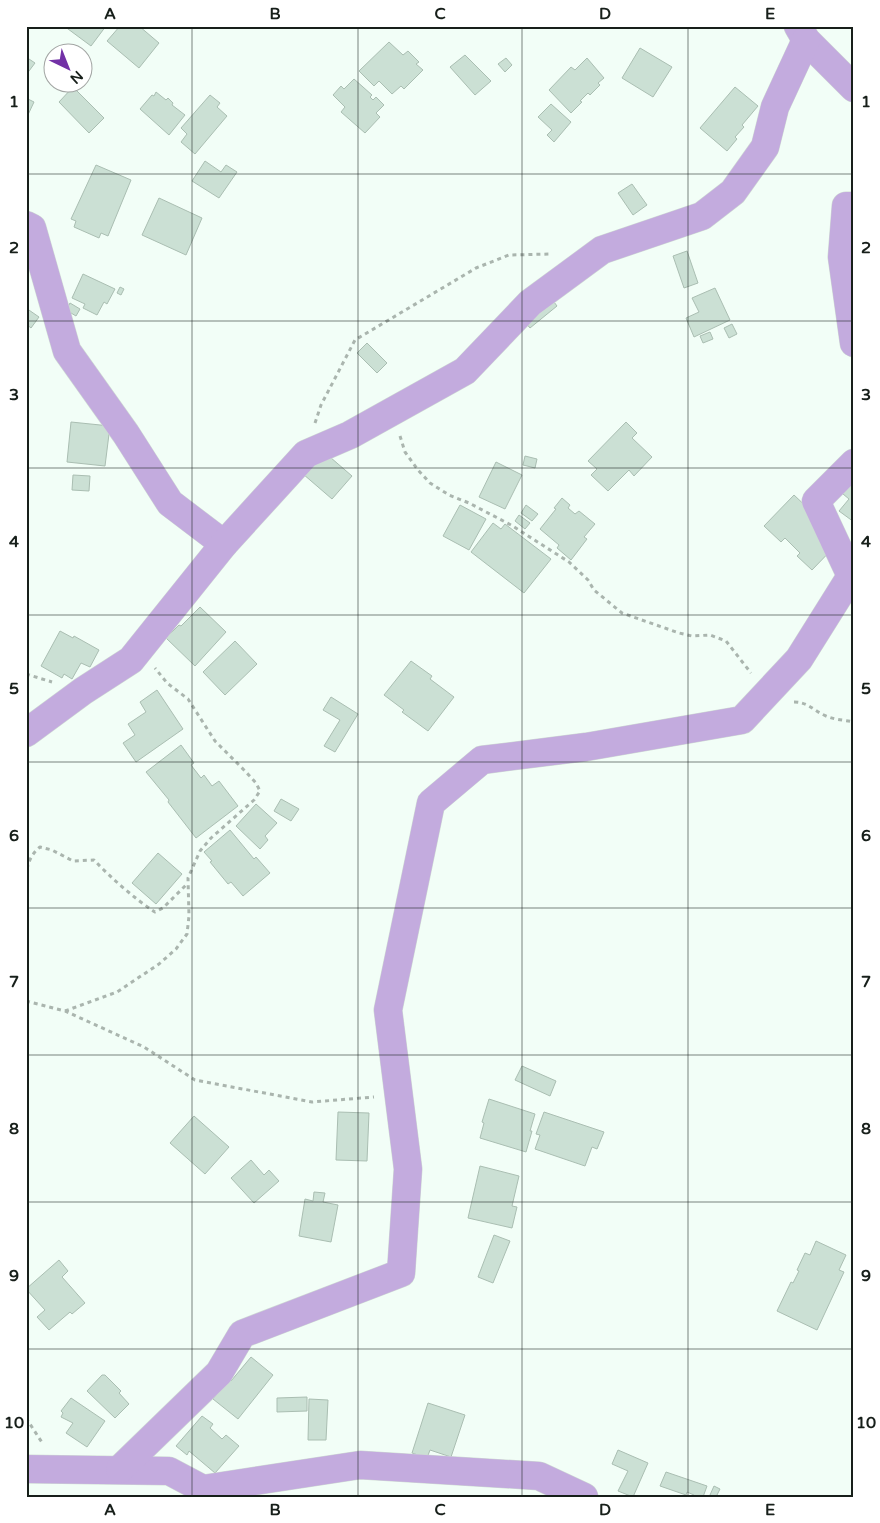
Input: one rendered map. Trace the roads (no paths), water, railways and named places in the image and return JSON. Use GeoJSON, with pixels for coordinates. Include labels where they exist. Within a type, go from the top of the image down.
{"type":"FeatureCollection","features":[{"type":"Feature","properties":{"kind":"street"},"geometry":{"type":"LineString","coordinates":[[26,733],[83,691],[131,660],[224,544],[306,454],[350,435],[465,371],[530,303],[602,250],[702,216],[733,192],[765,147],[774,107],[802,33],[854,88]]}},
{"type":"Feature","properties":{"kind":"street"},"geometry":{"type":"LineString","coordinates":[[854,206],[846,206],[842,257],[854,344]]}},
{"type":"Feature","properties":{"kind":"street"},"geometry":{"type":"LineString","coordinates":[[26,225],[32,228],[67,351],[126,434],[170,503],[224,544]]}},
{"type":"Feature","properties":{"kind":"street"},"geometry":{"type":"LineString","coordinates":[[120,1469],[219,1373],[242,1334],[401,1272],[408,1169],[388,1010],[431,803],[482,760],[586,747],[742,720],[798,659],[852,576],[816,501],[854,463]]}},
{"type":"Feature","properties":{"kind":"street"},"geometry":{"type":"LineString","coordinates":[[26,1469],[169,1471],[206,1493],[360,1465],[539,1476],[584,1497]]}}]}
